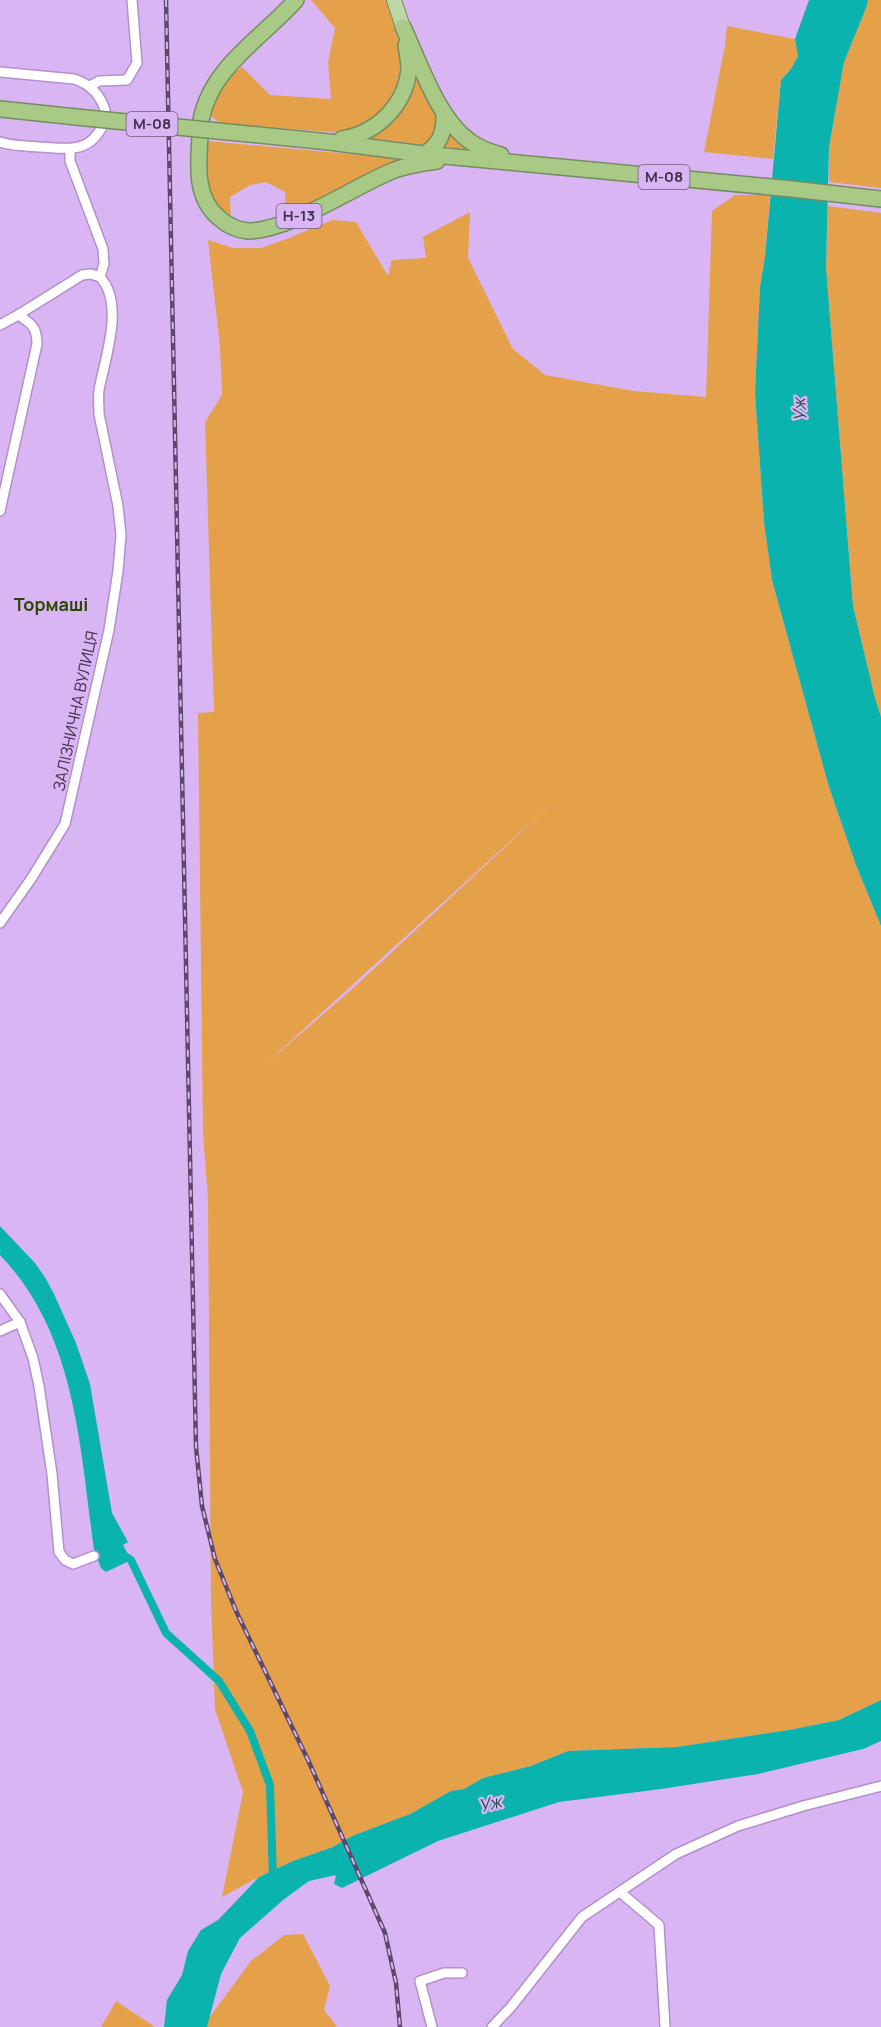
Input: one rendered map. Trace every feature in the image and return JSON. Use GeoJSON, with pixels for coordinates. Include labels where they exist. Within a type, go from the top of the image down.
{"type":"FeatureCollection","features":[{"type":"Feature","properties":{"kind":"highway"},"geometry":{"type":"LineString","coordinates":[[201,120],[204,105],[219,77],[296,0]]}},
{"type":"Feature","properties":{"kind":"highway"},"geometry":{"type":"LineString","coordinates":[[403,27],[444,116],[457,130],[480,148],[526,164]]}},
{"type":"Feature","properties":{"kind":"highway"},"geometry":{"type":"LineString","coordinates":[[329,142],[364,133],[387,115],[398,102],[407,82],[409,66],[403,27]]}},
{"type":"Feature","properties":{"kind":"highway","name":"М-08"},"geometry":{"type":"LineString","coordinates":[[0,109],[329,142],[461,158],[735,183],[881,200]]}},
{"type":"Feature","properties":{"kind":"highway"},"geometry":{"type":"LineString","coordinates":[[424,154],[432,149],[442,135],[444,116]]}},
{"type":"Feature","properties":{"kind":"highway","name":"Н-13"},"geometry":{"type":"LineString","coordinates":[[200,137],[200,185],[207,205],[224,222],[234,228],[248,231],[280,224],[303,215],[394,171],[412,165],[461,158]]}},
{"type":"Feature","properties":{"kind":"main road"},"geometry":{"type":"LineString","coordinates":[[394,0],[403,27]]}},
{"type":"Feature","properties":{"kind":"street"},"geometry":{"type":"LineString","coordinates":[[90,86],[99,81],[127,80],[137,63],[132,0]]}},
{"type":"Feature","properties":{"kind":"street"},"geometry":{"type":"LineString","coordinates":[[0,72],[84,82],[100,98],[105,110]]}},
{"type":"Feature","properties":{"kind":"street"},"geometry":{"type":"LineString","coordinates":[[0,142],[12,146],[70,150],[90,141],[98,135],[102,127]]}},
{"type":"Feature","properties":{"kind":"street","name":"ЗАЛІЗНИЧНА ВУЛИЦЯ"},"geometry":{"type":"LineString","coordinates":[[0,923],[31,879],[64,824],[101,668],[116,593],[121,535],[118,506],[98,399],[109,344],[111,304],[109,289],[100,277],[104,264],[103,249],[70,161],[70,150]]}},
{"type":"Feature","properties":{"kind":"street"},"geometry":{"type":"LineString","coordinates":[[0,325],[82,275],[91,274],[100,277]]}},
{"type":"Feature","properties":{"kind":"street"},"geometry":{"type":"LineString","coordinates":[[0,511],[38,344],[34,326],[18,315]]}},
{"type":"Feature","properties":{"kind":"street"},"geometry":{"type":"LineString","coordinates":[[0,1294],[20,1322],[33,1358],[43,1404],[59,1552],[65,1560],[73,1564],[94,1556]]}},
{"type":"Feature","properties":{"kind":"street"},"geometry":{"type":"LineString","coordinates":[[0,1331],[20,1322]]}},
{"type":"Feature","properties":{"kind":"street"},"geometry":{"type":"LineString","coordinates":[[492,2027],[511,2007],[582,1917],[676,1854],[738,1826],[802,1806],[881,1786]]}},
{"type":"Feature","properties":{"kind":"street"},"geometry":{"type":"LineString","coordinates":[[620,1892],[660,1925],[665,2027]]}},
{"type":"Feature","properties":{"kind":"street"},"geometry":{"type":"LineString","coordinates":[[432,2027],[420,1981],[444,1973],[462,1973]]}},
{"type":"Feature","properties":{"kind":"shaded area"},"geometry":{"type":"Polygon","coordinates":[[[311,0],[387,0],[399,31],[405,56],[405,75],[383,114],[345,133],[221,124],[210,115],[215,98],[220,87],[242,67],[270,95],[331,99],[328,62],[335,28],[311,0]]]}},
{"type":"Feature","properties":{"kind":"shaded area"},"geometry":{"type":"Polygon","coordinates":[[[868,0],[881,0],[881,188],[829,182],[829,147],[844,62],[868,0]]]}},
{"type":"Feature","properties":{"kind":"shaded area"},"geometry":{"type":"Polygon","coordinates":[[[727,26],[795,39],[798,56],[791,69],[781,80],[773,159],[704,152],[727,26]]]}},
{"type":"Feature","properties":{"kind":"shaded area"},"geometry":{"type":"Polygon","coordinates":[[[412,64],[437,113],[435,135],[426,145],[367,138],[372,134],[412,64]]]}},
{"type":"Feature","properties":{"kind":"shaded area"},"geometry":{"type":"Polygon","coordinates":[[[448,125],[478,151],[439,146],[448,125]]]}},
{"type":"Feature","properties":{"kind":"shaded area"},"geometry":{"type":"Polygon","coordinates":[[[207,141],[406,159],[286,217],[285,192],[266,182],[250,185],[230,197],[231,220],[226,218],[208,194],[204,169],[207,141]]]}},
{"type":"Feature","properties":{"kind":"shaded area"},"geometry":{"type":"Polygon","coordinates":[[[735,195],[770,195],[760,287],[755,393],[764,522],[772,580],[829,787],[856,865],[881,926],[881,1700],[839,1720],[789,1730],[677,1747],[568,1751],[531,1766],[483,1778],[464,1789],[451,1791],[410,1814],[352,1836],[333,1847],[293,1861],[222,1897],[243,1792],[215,1709],[211,1600],[208,1199],[203,1132],[198,713],[214,712],[205,422],[222,395],[220,346],[208,240],[233,248],[261,248],[332,220],[356,222],[388,276],[392,260],[426,258],[423,237],[470,212],[468,258],[513,349],[545,375],[634,391],[706,397],[712,211],[735,195]],[[560,796],[262,1067],[350,991],[560,796]]]}},
{"type":"Feature","properties":{"kind":"shaded area"},"geometry":{"type":"Polygon","coordinates":[[[828,206],[881,213],[881,717],[853,606],[826,268],[828,206]]]}},
{"type":"Feature","properties":{"kind":"shaded area"},"geometry":{"type":"Polygon","coordinates":[[[303,1934],[330,1986],[324,2010],[337,2027],[207,2027],[209,2018],[251,1961],[284,1935],[303,1934]]]}},
{"type":"Feature","properties":{"kind":"shaded area"},"geometry":{"type":"Polygon","coordinates":[[[116,2001],[155,2027],[101,2027],[116,2001]]]}},
{"type":"Feature","properties":{"kind":"water","name":"Уж"},"geometry":{"type":"Polygon","coordinates":[[[809,0],[868,0],[844,62],[829,147],[826,268],[853,606],[881,717],[881,926],[856,865],[829,787],[772,580],[764,522],[755,393],[760,287],[765,257],[781,80],[791,69],[798,56],[795,39],[809,0]]]}},
{"type":"Feature","properties":{"kind":"water"},"geometry":{"type":"Polygon","coordinates":[[[0,1226],[35,1263],[46,1279],[76,1343],[90,1384],[112,1513],[128,1542],[123,1545],[131,1560],[106,1572],[101,1568],[94,1550],[78,1432],[59,1356],[45,1320],[25,1286],[0,1255],[0,1226]]]}},
{"type":"Feature","properties":{"kind":"water","name":"Уж"},"geometry":{"type":"Polygon","coordinates":[[[881,1700],[881,1741],[863,1749],[758,1774],[559,1802],[438,1841],[342,1888],[334,1884],[336,1875],[309,1881],[283,1900],[240,1938],[221,1974],[207,2027],[164,2027],[167,2000],[182,1975],[188,1951],[201,1930],[218,1920],[259,1877],[293,1861],[333,1847],[352,1836],[410,1814],[451,1791],[464,1789],[483,1778],[531,1766],[568,1751],[677,1747],[789,1730],[839,1720],[881,1700]]]}},
{"type":"Feature","properties":{"kind":"waterway"},"geometry":{"type":"LineString","coordinates":[[122,1554],[131,1560],[166,1633],[219,1681],[250,1731],[270,1785],[273,1879]]}},
{"type":"Feature","properties":{"kind":"railway"},"geometry":{"type":"LineString","coordinates":[[166,0],[196,1447],[202,1506],[215,1559],[236,1611],[308,1760],[385,1933],[396,1983],[400,2027]]}},
{"type":"Feature","properties":{"kind":"district","name":"Тормаші"},"geometry":{"type":"Point","coordinates":[51,605]}}]}
